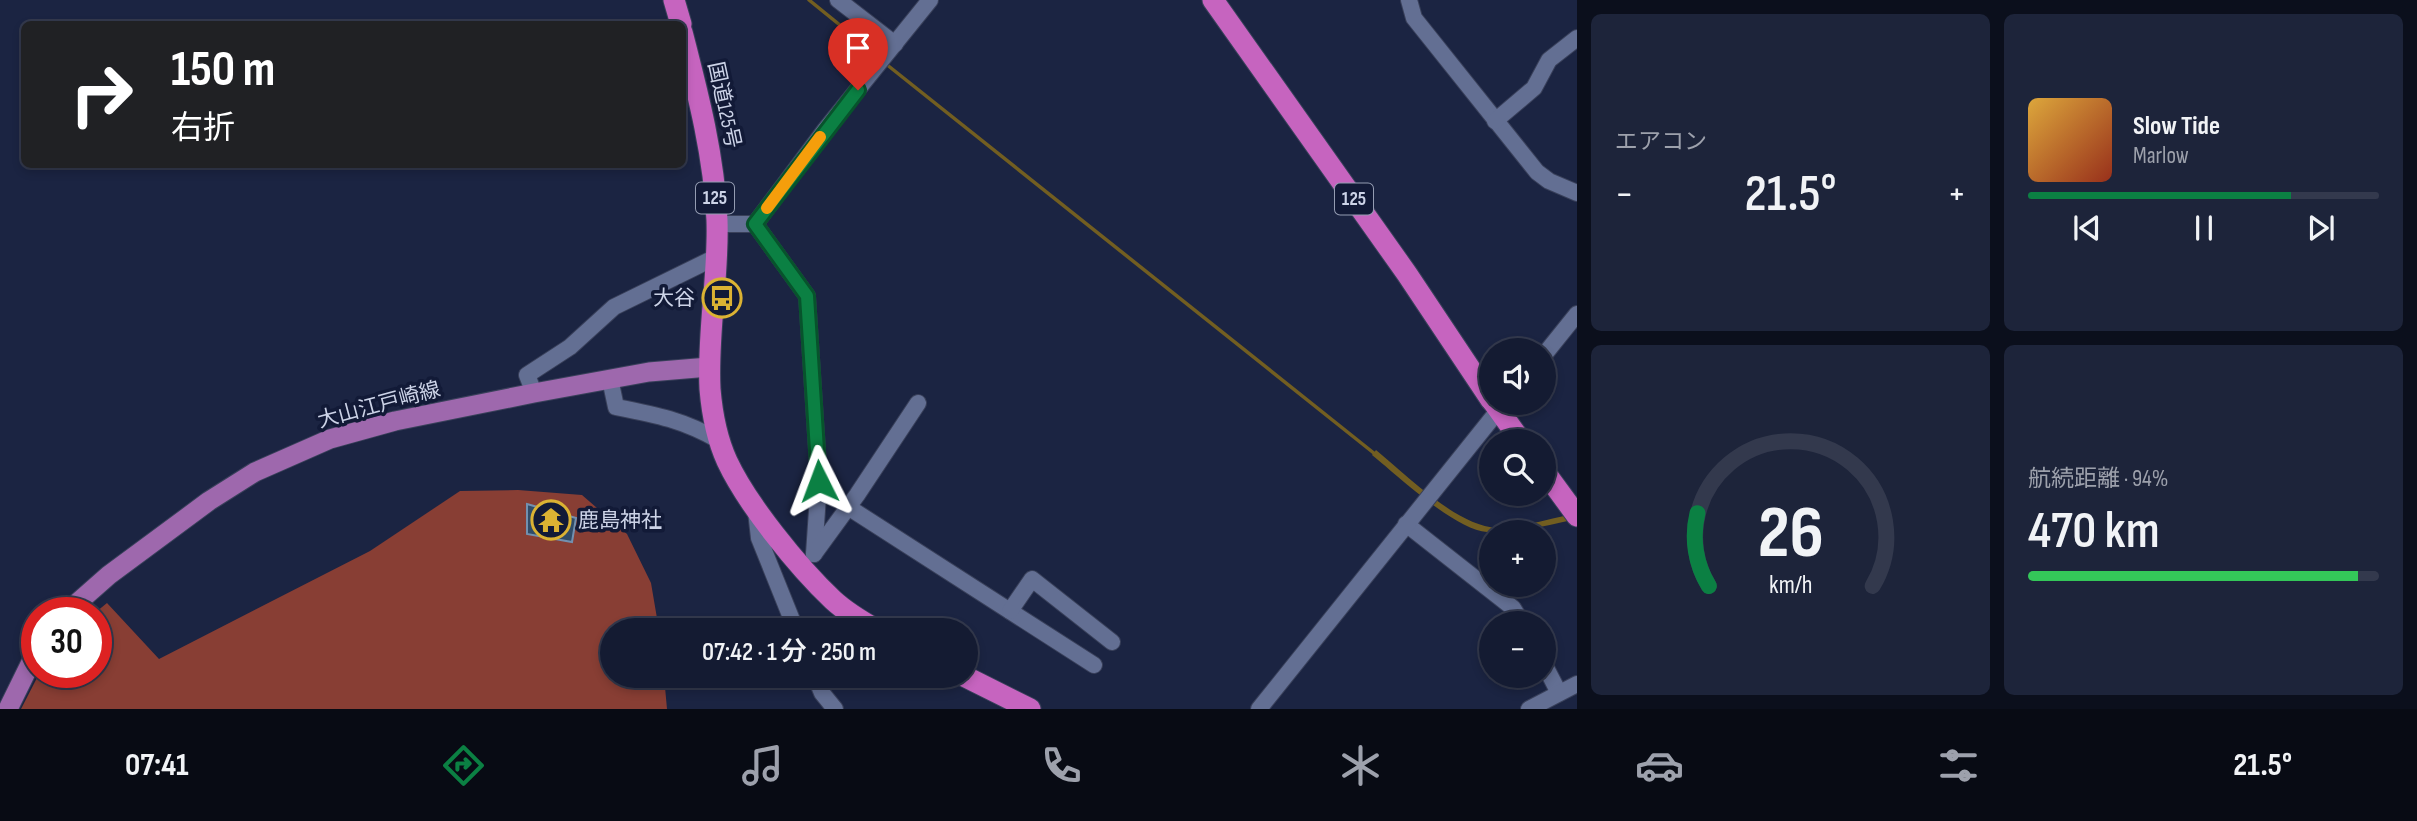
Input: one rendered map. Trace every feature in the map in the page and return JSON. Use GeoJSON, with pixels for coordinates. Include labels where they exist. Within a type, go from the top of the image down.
{"type":"FeatureCollection","features":[{"type":"Feature","properties":{"kind":"highway","name":"125"},"geometry":{"type":"LineString","coordinates":[[1213,0],[1479,378]]}},
{"type":"Feature","properties":{"kind":"highway","name":"国道125号"},"geometry":{"type":"LineString","coordinates":[[686,49],[709,146],[717,224],[709,367],[711,401],[720,441],[738,482],[756,508],[809,561],[834,601],[855,618]]}},
{"type":"Feature","properties":{"kind":"highway"},"geometry":{"type":"LineString","coordinates":[[1556,487],[1574,512]]}},
{"type":"Feature","properties":{"kind":"highway"},"geometry":{"type":"LineString","coordinates":[[978,683],[1030,709]]}},
{"type":"Feature","properties":{"kind":"main road","name":"大山江戸崎線"},"geometry":{"type":"LineString","coordinates":[[84,597],[202,505],[255,472],[289,456],[364,428],[649,372],[709,367]]}},
{"type":"Feature","properties":{"kind":"main road"},"geometry":{"type":"LineString","coordinates":[[8,709],[21,683]]}},
{"type":"Feature","properties":{"kind":"street"},"geometry":{"type":"LineString","coordinates":[[838,0],[892,47]]}},
{"type":"Feature","properties":{"kind":"street"},"geometry":{"type":"LineString","coordinates":[[755,224],[825,130],[930,0]]}},
{"type":"Feature","properties":{"kind":"street"},"geometry":{"type":"LineString","coordinates":[[1409,0],[1414,18],[1537,172],[1549,181],[1577,193]]}},
{"type":"Feature","properties":{"kind":"street"},"geometry":{"type":"LineString","coordinates":[[1495,121],[1534,88],[1549,60],[1577,38]]}},
{"type":"Feature","properties":{"kind":"street"},"geometry":{"type":"LineString","coordinates":[[717,224],[755,224]]}},
{"type":"Feature","properties":{"kind":"street"},"geometry":{"type":"LineString","coordinates":[[755,224],[807,296],[819,481],[809,561]]}},
{"type":"Feature","properties":{"kind":"street"},"geometry":{"type":"LineString","coordinates":[[534,393],[527,375],[570,347],[614,307],[716,257]]}},
{"type":"Feature","properties":{"kind":"street"},"geometry":{"type":"LineString","coordinates":[[1556,340],[1577,314]]}},
{"type":"Feature","properties":{"kind":"street"},"geometry":{"type":"LineString","coordinates":[[610,379],[616,408],[683,422],[720,441]]}},
{"type":"Feature","properties":{"kind":"street"},"geometry":{"type":"LineString","coordinates":[[809,561],[918,403]]}},
{"type":"Feature","properties":{"kind":"street"},"geometry":{"type":"LineString","coordinates":[[1259,709],[1439,484],[1489,415]]}},
{"type":"Feature","properties":{"kind":"street"},"geometry":{"type":"LineString","coordinates":[[848,507],[1094,665]]}},
{"type":"Feature","properties":{"kind":"street"},"geometry":{"type":"LineString","coordinates":[[756,508],[759,538],[791,618]]}},
{"type":"Feature","properties":{"kind":"street"},"geometry":{"type":"LineString","coordinates":[[1406,524],[1516,611]]}},
{"type":"Feature","properties":{"kind":"street"},"geometry":{"type":"LineString","coordinates":[[1010,611],[1032,579],[1112,642]]}},
{"type":"Feature","properties":{"kind":"street"},"geometry":{"type":"LineString","coordinates":[[1529,709],[1577,684]]}},
{"type":"Feature","properties":{"kind":"street"},"geometry":{"type":"LineString","coordinates":[[820,688],[835,709]]}},
{"type":"Feature","properties":{"kind":"street"},"geometry":{"type":"LineString","coordinates":[[1556,688],[1559,694]]}},
{"type":"Feature","properties":{"kind":"shaded area"},"geometry":{"type":"Polygon","coordinates":[[[1376,450],[1433,498],[1479,524],[1479,530],[1443,512],[1372,455],[1376,450]]]}},
{"type":"Feature","properties":{"kind":"shaded area"},"geometry":{"type":"Polygon","coordinates":[[[518,490],[582,495],[627,534],[651,583],[657,618],[600,618],[600,688],[665,688],[667,709],[21,709],[32,688],[112,688],[112,608],[159,659],[370,551],[460,491],[518,490]]]}},
{"type":"Feature","properties":{"kind":"shaded area"},"geometry":{"type":"Polygon","coordinates":[[[1577,513],[1577,519],[1556,523],[1556,520],[1546,520],[1577,513]]]}},
{"type":"Feature","properties":{"kind":"building","name":"鹿島神社"},"geometry":{"type":"Polygon","coordinates":[[[527,504],[576,518],[572,542],[527,534],[527,504]]]}},
{"type":"Feature","properties":{"kind":"waterway"},"geometry":{"type":"LineString","coordinates":[[809,0],[878,56]]}},
{"type":"Feature","properties":{"kind":"waterway"},"geometry":{"type":"LineString","coordinates":[[886,64],[1375,454]]}},
{"type":"Feature","properties":{"kind":"slow traffic"},"geometry":{"type":"LineString","coordinates":[[767,208],[820,137]]}},
{"type":"Feature","properties":{"kind":"place","name":"大谷"},"geometry":{"type":"Point","coordinates":[722,298]}},
{"type":"Feature","properties":{"kind":"place","name":"鹿島神社"},"geometry":{"type":"Point","coordinates":[551,520]}},
{"type":"Feature","properties":{"kind":"route"},"geometry":{"type":"LineString","coordinates":[[819,481],[807,296],[755,224],[858,90]]}}]}
